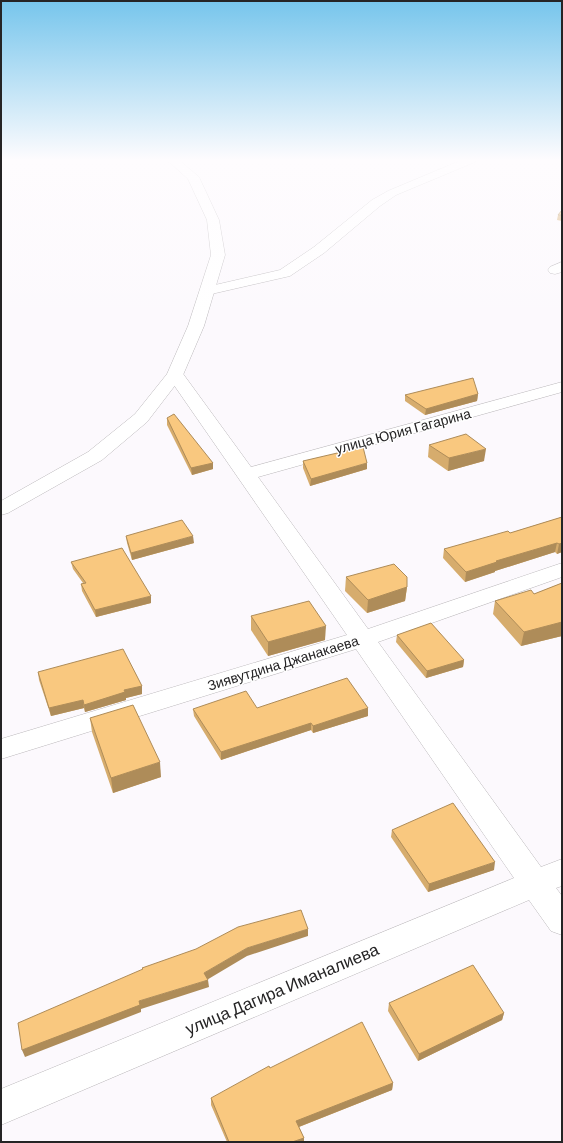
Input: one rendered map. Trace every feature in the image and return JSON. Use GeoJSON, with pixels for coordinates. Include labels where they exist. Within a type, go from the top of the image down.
{"type":"FeatureCollection","features":[{"type":"Feature","properties":{"kind":"street"},"geometry":{"type":"LineString","coordinates":[[1,509],[95,456],[141,418],[175,375],[196,326],[218,255],[213,220],[210,213]]}},
{"type":"Feature","properties":{"kind":"street"},"geometry":{"type":"LineString","coordinates":[[207,291],[285,273],[319,250],[363,213]]}},
{"type":"Feature","properties":{"kind":"street"},"geometry":{"type":"LineString","coordinates":[[175,375],[362,639],[549,877],[562,922]]}},
{"type":"Feature","properties":{"kind":"street","name":"улица Юрия Гагарина"},"geometry":{"type":"LineString","coordinates":[[245,475],[562,387]]}},
{"type":"Feature","properties":{"kind":"street","name":"Зиявутдина Джанакаева"},"geometry":{"type":"LineString","coordinates":[[1,749],[362,639],[562,570]]}},
{"type":"Feature","properties":{"kind":"street","name":"улица Дагира Иманалиева"},"geometry":{"type":"LineString","coordinates":[[1,1107],[549,877]]}},
{"type":"Feature","properties":{"kind":"building"},"geometry":{"type":"Polygon","coordinates":[[[473,378],[478,394],[426,409],[405,395],[473,378]]]}},
{"type":"Feature","properties":{"kind":"building"},"geometry":{"type":"Polygon","coordinates":[[[174,414],[213,463],[191,468],[167,418],[174,414]]]}},
{"type":"Feature","properties":{"kind":"building"},"geometry":{"type":"Polygon","coordinates":[[[466,434],[486,449],[449,458],[429,445],[466,434]]]}},
{"type":"Feature","properties":{"kind":"building"},"geometry":{"type":"Polygon","coordinates":[[[363,447],[367,463],[311,479],[303,461],[363,447]]]}},
{"type":"Feature","properties":{"kind":"building"},"geometry":{"type":"Polygon","coordinates":[[[562,517],[562,543],[557,543],[496,561],[497,562],[466,572],[444,549],[508,531],[510,533],[562,517]]]}},
{"type":"Feature","properties":{"kind":"building"},"geometry":{"type":"Polygon","coordinates":[[[182,520],[193,536],[131,553],[126,536],[182,520]]]}},
{"type":"Feature","properties":{"kind":"building"},"geometry":{"type":"Polygon","coordinates":[[[122,548],[151,596],[95,610],[81,584],[86,583],[71,562],[122,548]]]}},
{"type":"Feature","properties":{"kind":"building"},"geometry":{"type":"Polygon","coordinates":[[[394,564],[407,577],[407,587],[368,600],[346,577],[394,564]]]}},
{"type":"Feature","properties":{"kind":"building"},"geometry":{"type":"Polygon","coordinates":[[[562,583],[562,622],[524,632],[495,601],[531,590],[534,594],[562,583]]]}},
{"type":"Feature","properties":{"kind":"building"},"geometry":{"type":"Polygon","coordinates":[[[309,601],[326,626],[268,642],[251,616],[309,601]]]}},
{"type":"Feature","properties":{"kind":"building"},"geometry":{"type":"Polygon","coordinates":[[[431,623],[464,660],[427,671],[397,635],[431,623]]]}},
{"type":"Feature","properties":{"kind":"building"},"geometry":{"type":"Polygon","coordinates":[[[123,649],[142,686],[124,690],[125,692],[84,705],[83,700],[49,708],[38,672],[123,649]]]}},
{"type":"Feature","properties":{"kind":"building"},"geometry":{"type":"Polygon","coordinates":[[[347,678],[368,708],[313,726],[311,723],[221,752],[193,709],[246,691],[257,708],[347,678]]]}},
{"type":"Feature","properties":{"kind":"building"},"geometry":{"type":"Polygon","coordinates":[[[133,705],[160,762],[111,778],[90,718],[133,705]]]}},
{"type":"Feature","properties":{"kind":"building"},"geometry":{"type":"Polygon","coordinates":[[[453,803],[495,862],[429,884],[392,830],[453,803]]]}},
{"type":"Feature","properties":{"kind":"building"},"geometry":{"type":"Polygon","coordinates":[[[301,910],[308,929],[247,948],[204,973],[208,980],[139,1001],[140,1005],[22,1050],[18,1023],[143,969],[142,968],[196,949],[238,927],[301,910]]]}},
{"type":"Feature","properties":{"kind":"building"},"geometry":{"type":"Polygon","coordinates":[[[473,965],[504,1013],[419,1054],[389,1003],[473,965]]]}},
{"type":"Feature","properties":{"kind":"building"},"geometry":{"type":"Polygon","coordinates":[[[362,1022],[393,1083],[296,1121],[304,1138],[292,1142],[229,1142],[211,1098],[269,1066],[270,1068],[362,1022]]]}}]}
